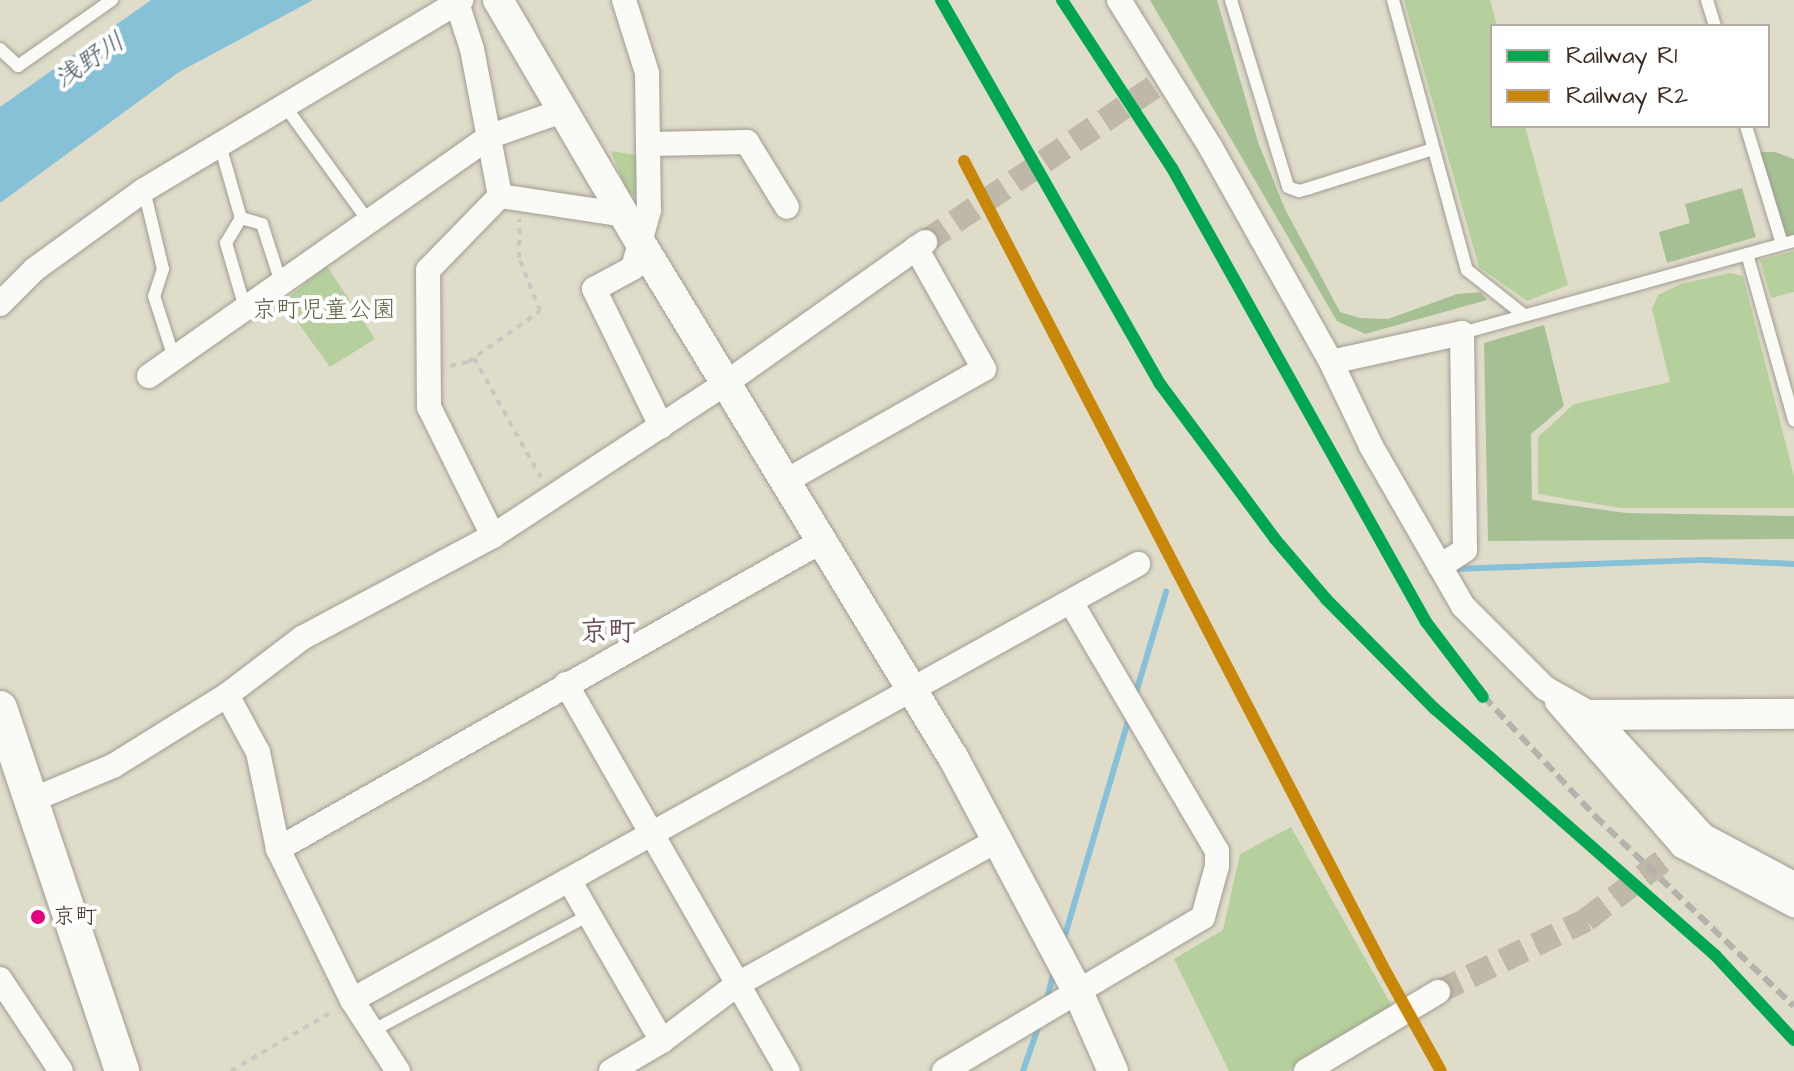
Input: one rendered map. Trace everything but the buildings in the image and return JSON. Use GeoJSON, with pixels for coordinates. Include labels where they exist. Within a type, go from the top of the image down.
{"type":"FeatureCollection","features":[{"type":"Feature","properties":{"kind":"main road"},"geometry":{"type":"LineString","coordinates":[[0,708],[8,752],[32,800],[122,1071]]}},
{"type":"Feature","properties":{"kind":"street"},"geometry":{"type":"LineString","coordinates":[[498,0],[1000,839],[1078,992],[1113,1071]]}},
{"type":"Feature","properties":{"kind":"street"},"geometry":{"type":"LineString","coordinates":[[624,0],[647,73],[649,210],[633,268],[594,289],[661,426]]}},
{"type":"Feature","properties":{"kind":"street"},"geometry":{"type":"LineString","coordinates":[[1119,0],[1211,148],[1331,362],[1371,446],[1463,606],[1545,688],[1675,851],[1794,905]]}},
{"type":"Feature","properties":{"kind":"street"},"geometry":{"type":"LineString","coordinates":[[0,304],[35,269],[144,190],[459,1],[491,136],[511,198]]}},
{"type":"Feature","properties":{"kind":"street"},"geometry":{"type":"LineString","coordinates":[[149,376],[491,136],[565,110]]}},
{"type":"Feature","properties":{"kind":"street"},"geometry":{"type":"LineString","coordinates":[[650,144],[747,142],[787,207]]}},
{"type":"Feature","properties":{"kind":"street"},"geometry":{"type":"LineString","coordinates":[[493,536],[429,407],[428,270],[511,198],[625,215]]}},
{"type":"Feature","properties":{"kind":"street"},"geometry":{"type":"LineString","coordinates":[[32,800],[113,766],[227,695],[302,638],[493,536],[726,383],[920,245],[984,369],[786,481]]}},
{"type":"Feature","properties":{"kind":"street"},"geometry":{"type":"LineString","coordinates":[[1331,362],[1462,333],[1465,550],[1440,566]]}},
{"type":"Feature","properties":{"kind":"street"},"geometry":{"type":"LineString","coordinates":[[278,849],[822,541]]}},
{"type":"Feature","properties":{"kind":"street"},"geometry":{"type":"LineString","coordinates":[[352,1000],[1072,604],[1138,564]]}},
{"type":"Feature","properties":{"kind":"street"},"geometry":{"type":"LineString","coordinates":[[944,1071],[1203,917],[1217,866],[1217,851],[1072,604]]}},
{"type":"Feature","properties":{"kind":"street"},"geometry":{"type":"LineString","coordinates":[[566,684],[788,1071]]}},
{"type":"Feature","properties":{"kind":"street"},"geometry":{"type":"LineString","coordinates":[[1545,688],[1593,715],[1704,836],[1794,884]]}},
{"type":"Feature","properties":{"kind":"street"},"geometry":{"type":"LineString","coordinates":[[227,695],[258,752],[278,849],[352,1000],[398,1071]]}},
{"type":"Feature","properties":{"kind":"street"},"geometry":{"type":"LineString","coordinates":[[1593,715],[1794,714]]}},
{"type":"Feature","properties":{"kind":"street"},"geometry":{"type":"LineString","coordinates":[[611,1071],[662,1041],[738,984],[1000,839]]}},
{"type":"Feature","properties":{"kind":"street"},"geometry":{"type":"LineString","coordinates":[[569,880],[662,1041]]}},
{"type":"Feature","properties":{"kind":"street"},"geometry":{"type":"LineString","coordinates":[[0,979],[61,1071]]}},
{"type":"Feature","properties":{"kind":"street"},"geometry":{"type":"LineString","coordinates":[[1306,1071],[1438,992]]}},
{"type":"Feature","properties":{"kind":"lane"},"geometry":{"type":"LineString","coordinates":[[0,49],[18,66],[112,0]]}},
{"type":"Feature","properties":{"kind":"lane"},"geometry":{"type":"LineString","coordinates":[[1231,0],[1288,187],[1299,191],[1433,149]]}},
{"type":"Feature","properties":{"kind":"lane"},"geometry":{"type":"LineString","coordinates":[[1393,0],[1467,270],[1524,315]]}},
{"type":"Feature","properties":{"kind":"lane"},"geometry":{"type":"LineString","coordinates":[[1707,0],[1714,24]]}},
{"type":"Feature","properties":{"kind":"lane"},"geometry":{"type":"LineString","coordinates":[[285,106],[369,222]]}},
{"type":"Feature","properties":{"kind":"lane"},"geometry":{"type":"LineString","coordinates":[[1462,333],[1788,242],[1747,128]]}},
{"type":"Feature","properties":{"kind":"lane"},"geometry":{"type":"LineString","coordinates":[[220,145],[241,218],[226,243],[245,308]]}},
{"type":"Feature","properties":{"kind":"lane"},"geometry":{"type":"LineString","coordinates":[[144,190],[163,269],[154,296],[174,358]]}},
{"type":"Feature","properties":{"kind":"lane"},"geometry":{"type":"LineString","coordinates":[[241,218],[262,224],[281,283]]}},
{"type":"Feature","properties":{"kind":"lane"},"geometry":{"type":"LineString","coordinates":[[1747,254],[1794,420]]}},
{"type":"Feature","properties":{"kind":"lane"},"geometry":{"type":"LineString","coordinates":[[372,1031],[589,915]]}},
{"type":"Feature","properties":{"kind":"path"},"geometry":{"type":"LineString","coordinates":[[428,372],[474,358],[540,311],[519,258],[511,198]]}},
{"type":"Feature","properties":{"kind":"path"},"geometry":{"type":"LineString","coordinates":[[474,358],[552,498]]}},
{"type":"Feature","properties":{"kind":"path"},"geometry":{"type":"LineString","coordinates":[[231,1071],[352,1000]]}},
{"type":"Feature","properties":{"kind":"green space"},"geometry":{"type":"Polygon","coordinates":[[[1150,0],[1217,0],[1258,142],[1285,209],[1340,312],[1360,318],[1388,319],[1457,294],[1481,292],[1487,300],[1365,334],[1337,321],[1150,0]]]}},
{"type":"Feature","properties":{"kind":"green space"},"geometry":{"type":"Polygon","coordinates":[[[1404,0],[1490,0],[1496,24],[1490,24],[1490,128],[1526,128],[1568,285],[1527,301],[1479,267],[1404,0]]]}},
{"type":"Feature","properties":{"kind":"green space"},"geometry":{"type":"Polygon","coordinates":[[[611,151],[641,156],[639,195],[628,194],[611,151]]]}},
{"type":"Feature","properties":{"kind":"green space"},"geometry":{"type":"Polygon","coordinates":[[[1759,152],[1775,152],[1794,159],[1794,235],[1787,237],[1759,152]]]}},
{"type":"Feature","properties":{"kind":"green space"},"geometry":{"type":"Polygon","coordinates":[[[1742,188],[1756,237],[1667,263],[1659,232],[1690,223],[1685,204],[1742,188]]]}},
{"type":"Feature","properties":{"kind":"green space"},"geometry":{"type":"Polygon","coordinates":[[[1794,251],[1794,292],[1771,298],[1760,260],[1794,251]]]}},
{"type":"Feature","properties":{"kind":"green space","name":"京町児童公園"},"geometry":{"type":"Polygon","coordinates":[[[327,266],[375,339],[330,367],[283,302],[327,266]]]}},
{"type":"Feature","properties":{"kind":"green space"},"geometry":{"type":"Polygon","coordinates":[[[1730,273],[1743,276],[1794,476],[1794,508],[1620,508],[1538,494],[1538,437],[1574,404],[1670,382],[1652,309],[1658,295],[1681,284],[1730,273]]]}},
{"type":"Feature","properties":{"kind":"green space"},"geometry":{"type":"Polygon","coordinates":[[[1544,325],[1564,406],[1531,434],[1532,500],[1626,513],[1794,516],[1794,539],[1488,541],[1484,343],[1544,325]]]}},
{"type":"Feature","properties":{"kind":"green space"},"geometry":{"type":"Polygon","coordinates":[[[1291,827],[1393,1008],[1288,1071],[1229,1071],[1174,959],[1223,930],[1240,854],[1291,827]]]}},
{"type":"Feature","properties":{"kind":"water","name":"浅野川"},"geometry":{"type":"Polygon","coordinates":[[[151,0],[313,0],[179,72],[0,203],[0,107],[151,0]]]}},
{"type":"Feature","properties":{"kind":"waterway"},"geometry":{"type":"LineString","coordinates":[[1455,569],[1704,560],[1794,564]]}},
{"type":"Feature","properties":{"kind":"waterway"},"geometry":{"type":"LineString","coordinates":[[1135,696],[1166,592]]}},
{"type":"Feature","properties":{"kind":"waterway"},"geometry":{"type":"LineString","coordinates":[[1063,942],[1130,715]]}},
{"type":"Feature","properties":{"kind":"waterway"},"geometry":{"type":"LineString","coordinates":[[1046,1003],[1054,972]]}},
{"type":"Feature","properties":{"kind":"waterway"},"geometry":{"type":"LineString","coordinates":[[1023,1071],[1039,1025]]}},
{"type":"Feature","properties":{"kind":"tunnel"},"geometry":{"type":"LineString","coordinates":[[925,242],[1167,78]]}},
{"type":"Feature","properties":{"kind":"tunnel"},"geometry":{"type":"LineString","coordinates":[[1438,992],[1586,920],[1669,856]]}},
{"type":"Feature","properties":{"kind":"railway"},"geometry":{"type":"LineString","coordinates":[[941,0],[1160,384],[1275,539],[1326,599],[1435,709],[1715,955],[1794,1040]]}},
{"type":"Feature","properties":{"kind":"railway"},"geometry":{"type":"LineString","coordinates":[[1062,0],[1172,168],[1385,551],[1426,622],[1459,670],[1595,816],[1794,1006]]}},
{"type":"Feature","properties":{"kind":"rail line","name":"R1"},"geometry":{"type":"LineString","coordinates":[[941,0],[1160,384],[1275,539],[1326,599],[1435,709],[1715,955],[1794,1040]]}},
{"type":"Feature","properties":{"kind":"rail line","name":"R1"},"geometry":{"type":"LineString","coordinates":[[1062,0],[1172,168],[1426,622],[1483,697]]}},
{"type":"Feature","properties":{"kind":"rail line","name":"R2"},"geometry":{"type":"LineString","coordinates":[[964,161],[1383,967],[1441,1071]]}},
{"type":"Feature","properties":{"kind":"place","name":"京町"},"geometry":{"type":"Point","coordinates":[38,917]}},
{"type":"Feature","properties":{"kind":"district","name":"京町"},"geometry":{"type":"Point","coordinates":[608,632]}}]}
